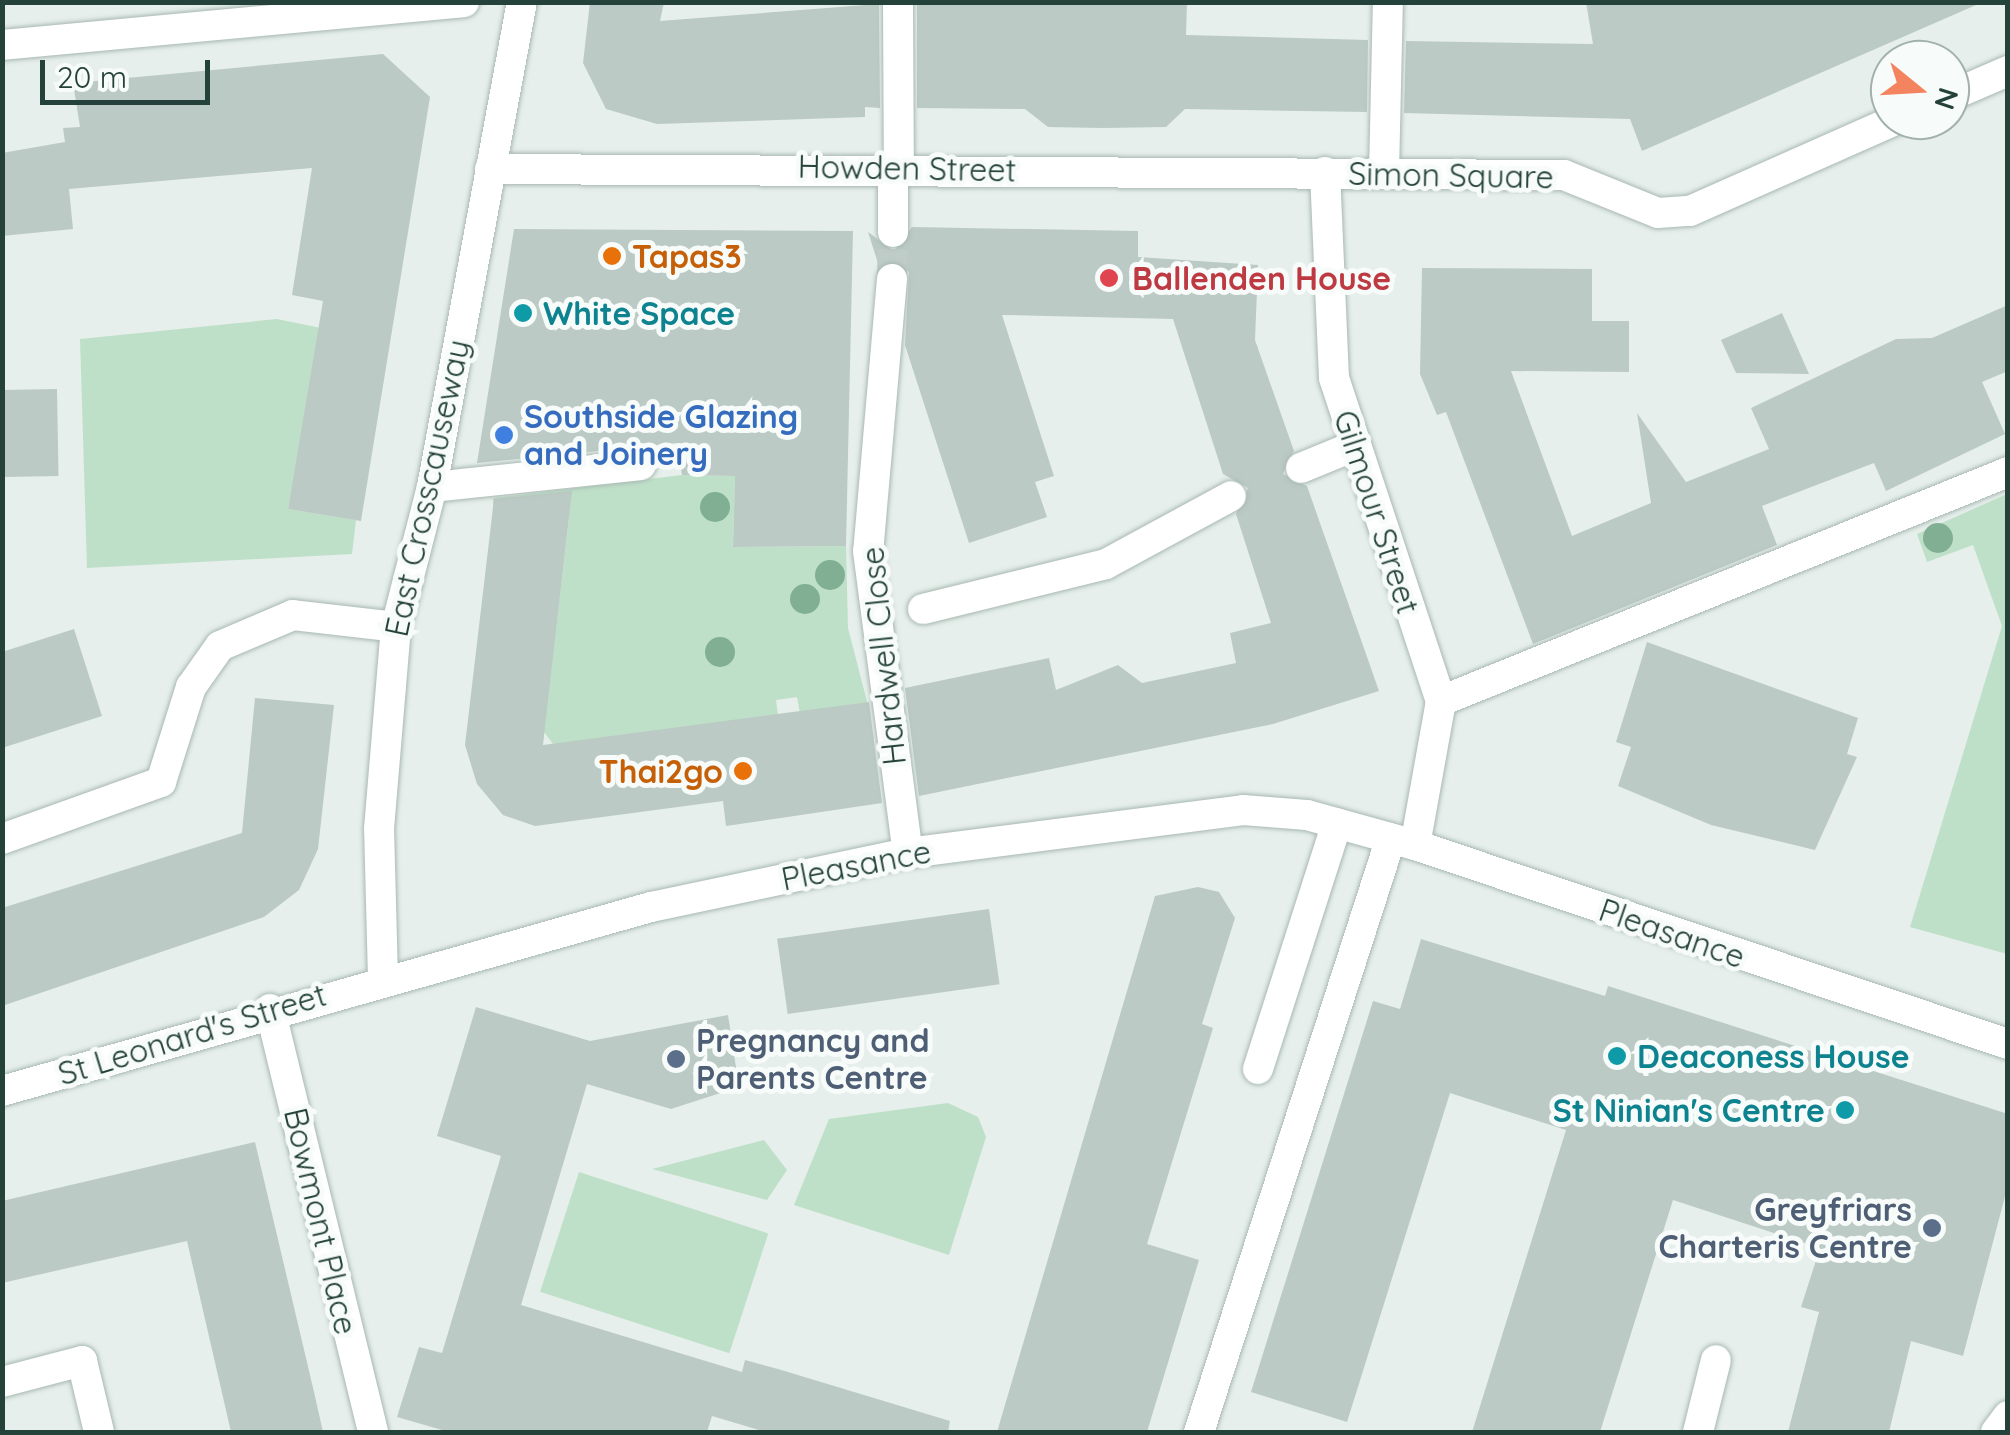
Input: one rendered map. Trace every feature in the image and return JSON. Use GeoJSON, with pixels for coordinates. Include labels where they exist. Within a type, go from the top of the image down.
{"type":"FeatureCollection","features":[{"type":"Feature","properties":{"kind":"street"},"geometry":{"type":"LineString","coordinates":[[2,45],[464,2]]}},
{"type":"Feature","properties":{"kind":"street","name":"East Crosscauseway"},"geometry":{"type":"LineString","coordinates":[[383,978],[380,830],[396,626],[432,486],[522,2]]}},
{"type":"Feature","properties":{"kind":"street"},"geometry":{"type":"LineString","coordinates":[[893,232],[898,2]]}},
{"type":"Feature","properties":{"kind":"street"},"geometry":{"type":"LineString","coordinates":[[1384,173],[1388,2]]}},
{"type":"Feature","properties":{"kind":"street"},"geometry":{"type":"LineString","coordinates":[[1970,87],[2008,70]]}},
{"type":"Feature","properties":{"kind":"street","name":"Simon Square"},"geometry":{"type":"LineString","coordinates":[[1325,172],[1564,176],[1626,206],[1690,211],[1870,131]]}},
{"type":"Feature","properties":{"kind":"street","name":"Howden Street"},"geometry":{"type":"LineString","coordinates":[[490,168],[1325,172]]}},
{"type":"Feature","properties":{"kind":"street","name":"Gilmour Street"},"geometry":{"type":"LineString","coordinates":[[1199,1432],[1403,841],[1441,702],[1352,447],[1329,353],[1325,172]]}},
{"type":"Feature","properties":{"kind":"street","name":"Hardwell Close"},"geometry":{"type":"LineString","coordinates":[[892,279],[868,550],[908,853]]}},
{"type":"Feature","properties":{"kind":"street"},"geometry":{"type":"LineString","coordinates":[[1301,468],[1352,447]]}},
{"type":"Feature","properties":{"kind":"street"},"geometry":{"type":"LineString","coordinates":[[432,486],[641,464]]}},
{"type":"Feature","properties":{"kind":"street"},"geometry":{"type":"LineString","coordinates":[[1441,702],[2008,472]]}},
{"type":"Feature","properties":{"kind":"street"},"geometry":{"type":"LineString","coordinates":[[923,608],[1106,564],[1231,496]]}},
{"type":"Feature","properties":{"kind":"street"},"geometry":{"type":"LineString","coordinates":[[2,838],[161,782],[191,687],[220,646],[293,615],[396,626]]}},
{"type":"Feature","properties":{"kind":"street","name":"Pleasance"},"geometry":{"type":"LineString","coordinates":[[383,978],[651,907],[908,853],[1207,812],[1337,823],[1403,841],[2008,1044]]}},
{"type":"Feature","properties":{"kind":"street"},"geometry":{"type":"LineString","coordinates":[[1258,1068],[1337,823]]}},
{"type":"Feature","properties":{"kind":"street","name":"St Leonard's Street"},"geometry":{"type":"LineString","coordinates":[[2,1090],[383,978]]}},
{"type":"Feature","properties":{"kind":"street","name":"Bowmont Place"},"geometry":{"type":"LineString","coordinates":[[270,1009],[373,1432]]}},
{"type":"Feature","properties":{"kind":"street"},"geometry":{"type":"LineString","coordinates":[[1698,1432],[1716,1360]]}},
{"type":"Feature","properties":{"kind":"street"},"geometry":{"type":"LineString","coordinates":[[2,1382],[82,1361],[99,1432]]}},
{"type":"Feature","properties":{"kind":"street"},"geometry":{"type":"LineString","coordinates":[[1996,1432],[2008,1416]]}},
{"type":"Feature","properties":{"kind":"green space"},"geometry":{"type":"Polygon","coordinates":[[[277,319],[321,328],[288,509],[356,520],[352,554],[87,568],[80,339],[277,319]]]}},
{"type":"Feature","properties":{"kind":"green space"},"geometry":{"type":"Polygon","coordinates":[[[682,475],[735,476],[733,547],[846,546],[848,628],[871,717],[800,714],[797,697],[776,700],[780,730],[553,744],[544,732],[569,518],[493,509],[493,498],[682,475]]]}},
{"type":"Feature","properties":{"kind":"green space"},"geometry":{"type":"Polygon","coordinates":[[[2007,494],[2007,954],[1910,927],[2002,626],[1973,545],[1927,562],[1917,534],[2007,494]]]}},
{"type":"Feature","properties":{"kind":"green space"},"geometry":{"type":"Polygon","coordinates":[[[948,1103],[978,1117],[986,1137],[949,1255],[794,1205],[829,1119],[948,1103]]]}},
{"type":"Feature","properties":{"kind":"green space"},"geometry":{"type":"Polygon","coordinates":[[[764,1140],[787,1170],[767,1200],[652,1169],[764,1140]]]}},
{"type":"Feature","properties":{"kind":"green space"},"geometry":{"type":"Polygon","coordinates":[[[579,1172],[768,1233],[729,1353],[540,1292],[579,1172]]]}},
{"type":"Feature","properties":{"kind":"building"},"geometry":{"type":"Polygon","coordinates":[[[590,2],[664,2],[660,21],[879,4],[880,108],[865,107],[865,117],[657,124],[606,109],[583,63],[590,2]]]}},
{"type":"Feature","properties":{"kind":"building"},"geometry":{"type":"Polygon","coordinates":[[[917,2],[1187,2],[1186,35],[1368,40],[1367,112],[1185,109],[1166,127],[1103,128],[1048,127],[1025,109],[917,108],[917,2]]]}},
{"type":"Feature","properties":{"kind":"building"},"geometry":{"type":"Polygon","coordinates":[[[1586,2],[1983,2],[1896,40],[1870,40],[1870,51],[1642,151],[1630,119],[1404,113],[1406,41],[1593,44],[1586,2]]]}},
{"type":"Feature","properties":{"kind":"building"},"geometry":{"type":"Polygon","coordinates":[[[383,54],[430,97],[361,521],[288,509],[323,301],[292,295],[312,168],[69,189],[73,229],[2,236],[2,153],[65,142],[63,128],[80,127],[73,83],[383,54]]]}},
{"type":"Feature","properties":{"kind":"building"},"geometry":{"type":"Polygon","coordinates":[[[912,227],[1138,231],[1138,257],[1258,265],[1255,340],[1294,451],[1283,474],[1307,486],[1379,691],[1273,724],[919,796],[905,688],[1049,658],[1056,690],[1118,665],[1142,683],[1236,663],[1230,633],[1271,623],[1236,514],[1248,488],[1223,474],[1173,319],[1002,315],[1054,476],[1035,482],[1047,517],[969,543],[905,345],[909,272],[895,261],[879,266],[868,232],[894,251],[912,227]]]}},
{"type":"Feature","properties":{"kind":"building"},"geometry":{"type":"Polygon","coordinates":[[[514,229],[853,231],[846,546],[733,547],[735,476],[682,475],[677,443],[477,463],[514,229]]]}},
{"type":"Feature","properties":{"kind":"building"},"geometry":{"type":"Polygon","coordinates":[[[1422,268],[1592,269],[1592,321],[1629,321],[1629,372],[1511,371],[1572,536],[1651,503],[1637,413],[1686,482],[1769,449],[1751,408],[1896,339],[1932,338],[2008,305],[2008,371],[1982,382],[2005,434],[1886,491],[1874,463],[1762,506],[1777,545],[1533,644],[1446,412],[1437,415],[1420,374],[1422,268]]]}},
{"type":"Feature","properties":{"kind":"building"},"geometry":{"type":"Polygon","coordinates":[[[1782,313],[1809,374],[1736,373],[1721,340],[1782,313]]]}},
{"type":"Feature","properties":{"kind":"building"},"geometry":{"type":"Polygon","coordinates":[[[57,389],[59,476],[4,477],[2,390],[57,389]]]}},
{"type":"Feature","properties":{"kind":"building"},"geometry":{"type":"Polygon","coordinates":[[[572,491],[543,745],[869,702],[882,803],[726,826],[723,801],[535,826],[503,815],[477,784],[465,745],[494,499],[572,491]]]}},
{"type":"Feature","properties":{"kind":"building"},"geometry":{"type":"Polygon","coordinates":[[[74,629],[102,716],[2,748],[2,652],[74,629]]]}},
{"type":"Feature","properties":{"kind":"building"},"geometry":{"type":"Polygon","coordinates":[[[1647,642],[1858,718],[1847,754],[1857,757],[1815,850],[1711,825],[1618,786],[1631,747],[1616,742],[1647,642]]]}},
{"type":"Feature","properties":{"kind":"building"},"geometry":{"type":"Polygon","coordinates":[[[255,698],[334,705],[318,849],[299,890],[264,917],[2,1006],[2,908],[242,833],[255,698]]]}},
{"type":"Feature","properties":{"kind":"building"},"geometry":{"type":"Polygon","coordinates":[[[1198,887],[1219,892],[1235,918],[1202,1024],[1213,1028],[1147,1244],[1199,1260],[1147,1432],[997,1432],[1155,896],[1198,887]]]}},
{"type":"Feature","properties":{"kind":"building"},"geometry":{"type":"Polygon","coordinates":[[[989,909],[1000,984],[788,1014],[777,939],[989,909]]]}},
{"type":"Feature","properties":{"kind":"building"},"geometry":{"type":"Polygon","coordinates":[[[1421,939],[1605,996],[1608,986],[2008,1114],[2008,1185],[1963,1356],[1911,1341],[1889,1432],[1788,1432],[1819,1312],[1801,1307],[1820,1248],[1673,1200],[1600,1432],[1472,1432],[1566,1130],[1450,1093],[1347,1422],[1251,1392],[1373,1001],[1400,1009],[1421,939]]]}},
{"type":"Feature","properties":{"kind":"building"},"geometry":{"type":"Polygon","coordinates":[[[476,1007],[590,1041],[728,1015],[739,1087],[671,1109],[587,1084],[521,1305],[742,1372],[745,1360],[778,1369],[950,1421],[948,1432],[766,1432],[712,1416],[707,1432],[449,1432],[397,1417],[419,1347],[442,1353],[501,1156],[437,1136],[476,1007]]]}},
{"type":"Feature","properties":{"kind":"building"},"geometry":{"type":"Polygon","coordinates":[[[255,1142],[323,1432],[231,1432],[187,1241],[2,1283],[2,1201],[255,1142]]]}},
{"type":"Feature","properties":{"kind":"tunnel"},"geometry":{"type":"LineString","coordinates":[[892,279],[893,232]]}},
{"type":"Feature","properties":{"kind":"place","name":"Tapas3"},"geometry":{"type":"Point","coordinates":[612,256]}},
{"type":"Feature","properties":{"kind":"place","name":"Ballenden House"},"geometry":{"type":"Point","coordinates":[1109,278]}},
{"type":"Feature","properties":{"kind":"place","name":"White Space"},"geometry":{"type":"Point","coordinates":[523,313]}},
{"type":"Feature","properties":{"kind":"place","name":"Southside Glazing and Joinery"},"geometry":{"type":"Point","coordinates":[504,435]}},
{"type":"Feature","properties":{"kind":"place","name":"Thai2go"},"geometry":{"type":"Point","coordinates":[743,771]}},
{"type":"Feature","properties":{"kind":"place","name":"Deaconess House"},"geometry":{"type":"Point","coordinates":[1617,1056]}},
{"type":"Feature","properties":{"kind":"place","name":"Pregnancy and Parents Centre"},"geometry":{"type":"Point","coordinates":[676,1059]}},
{"type":"Feature","properties":{"kind":"place","name":"St Ninian's Centre"},"geometry":{"type":"Point","coordinates":[1845,1110]}},
{"type":"Feature","properties":{"kind":"place","name":"Greyfriars Charteris Centre"},"geometry":{"type":"Point","coordinates":[1932,1228]}}]}
